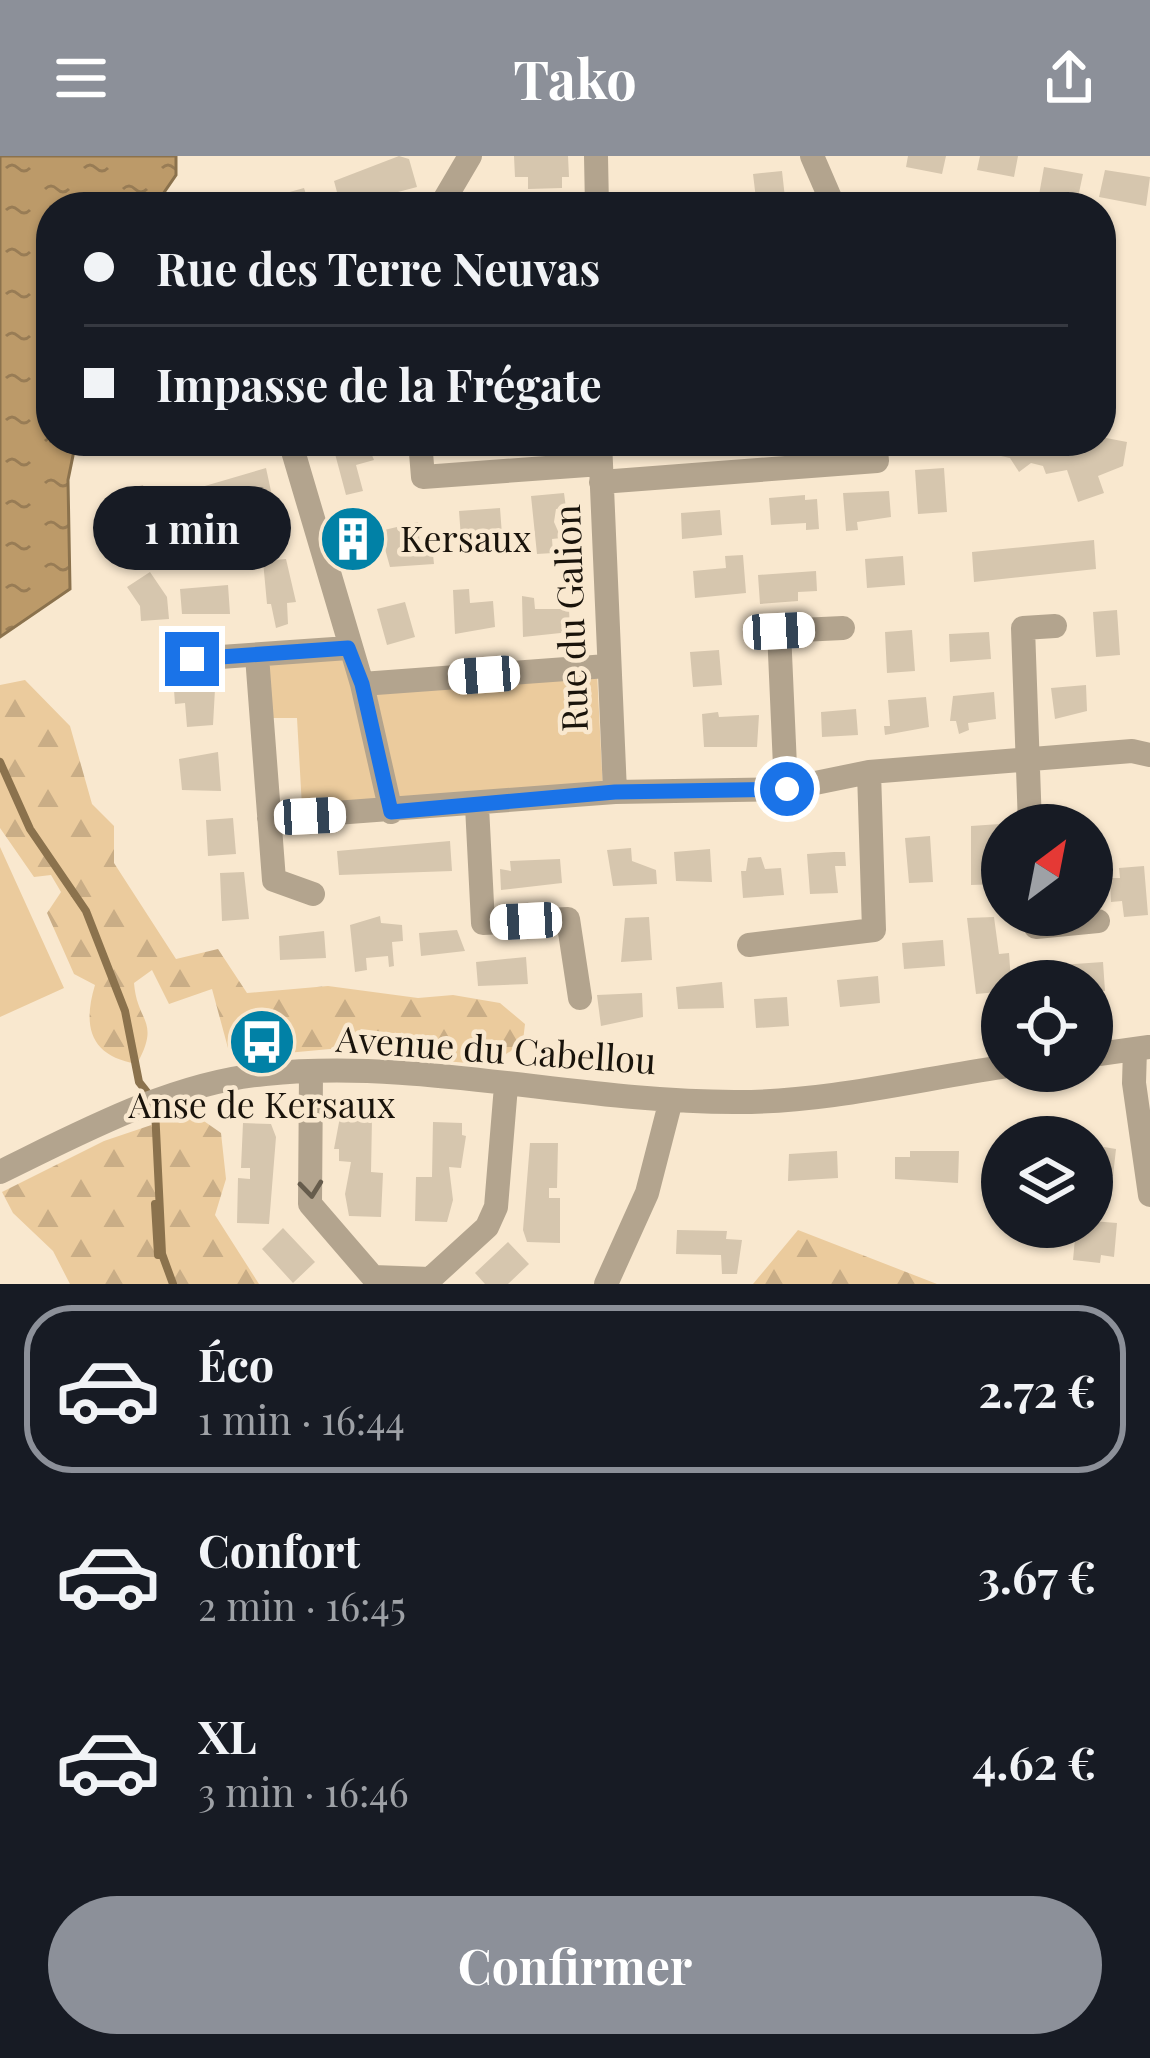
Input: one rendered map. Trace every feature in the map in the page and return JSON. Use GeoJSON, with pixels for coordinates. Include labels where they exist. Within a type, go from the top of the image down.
{"type":"FeatureCollection","features":[{"type":"Feature","properties":{"kind":"street"},"geometry":{"type":"LineString","coordinates":[[449,192],[470,156]]}},
{"type":"Feature","properties":{"kind":"street"},"geometry":{"type":"LineString","coordinates":[[596,156],[597,192]]}},
{"type":"Feature","properties":{"kind":"street"},"geometry":{"type":"LineString","coordinates":[[812,156],[828,192]]}},
{"type":"Feature","properties":{"kind":"street"},"geometry":{"type":"LineString","coordinates":[[294,456],[362,684],[391,812]]}},
{"type":"Feature","properties":{"kind":"street"},"geometry":{"type":"LineString","coordinates":[[422,456],[424,477],[601,462],[877,461],[876,456]]}},
{"type":"Feature","properties":{"kind":"street","name":"Rue du Galion"},"geometry":{"type":"LineString","coordinates":[[601,462],[615,792]]}},
{"type":"Feature","properties":{"kind":"street"},"geometry":{"type":"LineString","coordinates":[[1029,804],[1023,628],[1055,626]]}},
{"type":"Feature","properties":{"kind":"street"},"geometry":{"type":"LineString","coordinates":[[787,789],[779,631],[843,628]]}},
{"type":"Feature","properties":{"kind":"street"},"geometry":{"type":"LineString","coordinates":[[192,659],[348,648]]}},
{"type":"Feature","properties":{"kind":"street"},"geometry":{"type":"LineString","coordinates":[[257,656],[274,880],[313,894]]}},
{"type":"Feature","properties":{"kind":"street"},"geometry":{"type":"LineString","coordinates":[[362,684],[607,666]]}},
{"type":"Feature","properties":{"kind":"street"},"geometry":{"type":"LineString","coordinates":[[269,818],[615,792],[787,789],[869,772],[1027,758],[1150,755]]}},
{"type":"Feature","properties":{"kind":"street"},"geometry":{"type":"LineString","coordinates":[[748,944],[874,930],[869,772]]}},
{"type":"Feature","properties":{"kind":"street"},"geometry":{"type":"LineString","coordinates":[[476,806],[483,923],[568,920],[580,998]]}},
{"type":"Feature","properties":{"kind":"street"},"geometry":{"type":"LineString","coordinates":[[1113,1052],[1143,1048],[1134,1083],[1150,1195]]}},
{"type":"Feature","properties":{"kind":"street","name":"Avenue du Cabellou"},"geometry":{"type":"LineString","coordinates":[[0,1172],[142,1107],[227,1081],[311,1072],[388,1071],[671,1100],[773,1101],[981,1070]]}},
{"type":"Feature","properties":{"kind":"street"},"geometry":{"type":"LineString","coordinates":[[311,1072],[310,1204],[373,1277],[430,1279],[487,1227],[496,1207],[506,1086]]}},
{"type":"Feature","properties":{"kind":"street"},"geometry":{"type":"LineString","coordinates":[[606,1284],[647,1193],[671,1100]]}},
{"type":"Feature","properties":{"kind":"green space"},"geometry":{"type":"Polygon","coordinates":[[[348,655],[381,803],[302,807],[297,718],[267,718],[261,661],[348,655]]]}},
{"type":"Feature","properties":{"kind":"green space"},"geometry":{"type":"Polygon","coordinates":[[[597,673],[603,790],[397,802],[375,687],[597,673]]]}},
{"type":"Feature","properties":{"kind":"green space"},"geometry":{"type":"Polygon","coordinates":[[[25,680],[70,726],[92,804],[114,826],[114,863],[176,959],[218,949],[247,993],[328,986],[500,1003],[525,1024],[523,1041],[492,1060],[459,1062],[433,1060],[417,1036],[361,1029],[341,1048],[244,1057],[228,1048],[212,989],[169,1004],[152,970],[134,983],[147,1030],[137,1064],[109,1054],[90,1027],[95,985],[74,974],[47,913],[61,892],[51,875],[34,877],[0,828],[0,685],[25,680]]]}},
{"type":"Feature","properties":{"kind":"green space"},"geometry":{"type":"Polygon","coordinates":[[[0,847],[64,988],[0,1017],[0,847]]]}},
{"type":"Feature","properties":{"kind":"green space"},"geometry":{"type":"Polygon","coordinates":[[[172,1118],[201,1119],[221,1133],[226,1179],[215,1215],[259,1284],[70,1284],[53,1251],[13,1213],[2,1192],[104,1141],[172,1118]]]}},
{"type":"Feature","properties":{"kind":"green space"},"geometry":{"type":"Polygon","coordinates":[[[798,1230],[937,1284],[753,1284],[798,1230]]]}},
{"type":"Feature","properties":{"kind":"water"},"geometry":{"type":"Polygon","coordinates":[[[0,156],[176,156],[176,175],[164,192],[36,192],[36,456],[73,456],[68,480],[70,589],[0,637],[0,156]]]}},
{"type":"Feature","properties":{"kind":"building"},"geometry":{"type":"Polygon","coordinates":[[[399,156],[409,159],[417,187],[398,192],[337,192],[334,181],[399,156]]]}},
{"type":"Feature","properties":{"kind":"building"},"geometry":{"type":"Polygon","coordinates":[[[514,156],[568,156],[569,177],[562,177],[562,188],[528,189],[528,177],[515,177],[514,156]]]}},
{"type":"Feature","properties":{"kind":"building"},"geometry":{"type":"Polygon","coordinates":[[[908,156],[946,156],[942,174],[906,167],[908,156]]]}},
{"type":"Feature","properties":{"kind":"building"},"geometry":{"type":"Polygon","coordinates":[[[980,156],[1018,156],[1014,177],[977,170],[980,156]]]}},
{"type":"Feature","properties":{"kind":"building"},"geometry":{"type":"Polygon","coordinates":[[[1044,167],[1083,174],[1079,192],[1040,192],[1044,167]]]}},
{"type":"Feature","properties":{"kind":"building"},"geometry":{"type":"Polygon","coordinates":[[[1105,170],[1150,177],[1146,206],[1116,200],[1116,192],[1100,192],[1105,170]]]}},
{"type":"Feature","properties":{"kind":"building"},"geometry":{"type":"Polygon","coordinates":[[[782,171],[784,192],[755,192],[753,174],[782,171]]]}},
{"type":"Feature","properties":{"kind":"building"},"geometry":{"type":"Polygon","coordinates":[[[1116,440],[1127,442],[1123,466],[1098,476],[1104,493],[1078,502],[1067,470],[1046,474],[1043,466],[1031,463],[1019,472],[1010,458],[1001,456],[1116,456],[1116,440]]]}},
{"type":"Feature","properties":{"kind":"building"},"geometry":{"type":"Polygon","coordinates":[[[336,456],[372,456],[374,460],[356,465],[363,491],[346,495],[336,456]]]}},
{"type":"Feature","properties":{"kind":"building"},"geometry":{"type":"Polygon","coordinates":[[[266,468],[274,505],[255,510],[252,502],[205,514],[198,488],[266,468]]]}},
{"type":"Feature","properties":{"kind":"building"},"geometry":{"type":"Polygon","coordinates":[[[944,468],[947,512],[918,514],[915,470],[944,468]]]}},
{"type":"Feature","properties":{"kind":"building"},"geometry":{"type":"Polygon","coordinates":[[[143,485],[152,522],[126,529],[116,492],[143,485]]]}},
{"type":"Feature","properties":{"kind":"building"},"geometry":{"type":"Polygon","coordinates":[[[889,491],[891,517],[857,522],[858,530],[846,531],[843,493],[889,491]]]}},
{"type":"Feature","properties":{"kind":"building"},"geometry":{"type":"Polygon","coordinates":[[[564,493],[566,508],[556,509],[554,522],[561,538],[552,539],[553,553],[537,554],[531,496],[564,493]]]}},
{"type":"Feature","properties":{"kind":"building"},"geometry":{"type":"Polygon","coordinates":[[[805,495],[805,500],[817,499],[819,529],[806,530],[806,523],[771,525],[769,498],[805,495]]]}},
{"type":"Feature","properties":{"kind":"building"},"geometry":{"type":"Polygon","coordinates":[[[500,508],[502,535],[461,538],[459,511],[500,508]]]}},
{"type":"Feature","properties":{"kind":"building"},"geometry":{"type":"Polygon","coordinates":[[[720,510],[722,535],[682,539],[681,513],[720,510]]]}},
{"type":"Feature","properties":{"kind":"building"},"geometry":{"type":"Polygon","coordinates":[[[418,522],[420,547],[432,545],[434,564],[390,567],[380,531],[418,522]]]}},
{"type":"Feature","properties":{"kind":"building"},"geometry":{"type":"Polygon","coordinates":[[[1094,540],[1096,569],[974,582],[972,552],[1094,540]]]}},
{"type":"Feature","properties":{"kind":"building"},"geometry":{"type":"Polygon","coordinates":[[[743,555],[746,593],[695,598],[693,571],[726,568],[725,556],[743,555]]]}},
{"type":"Feature","properties":{"kind":"building"},"geometry":{"type":"Polygon","coordinates":[[[903,556],[905,585],[867,588],[865,559],[903,556]]]}},
{"type":"Feature","properties":{"kind":"building"},"geometry":{"type":"Polygon","coordinates":[[[286,559],[296,602],[287,603],[288,624],[276,628],[271,604],[267,604],[263,561],[286,559]]]}},
{"type":"Feature","properties":{"kind":"building"},"geometry":{"type":"Polygon","coordinates":[[[816,571],[817,591],[798,592],[798,601],[760,604],[758,575],[816,571]]]}},
{"type":"Feature","properties":{"kind":"building"},"geometry":{"type":"Polygon","coordinates":[[[150,572],[167,597],[169,619],[141,621],[140,606],[127,587],[150,572]]]}},
{"type":"Feature","properties":{"kind":"building"},"geometry":{"type":"Polygon","coordinates":[[[228,585],[230,614],[182,614],[180,589],[228,585]]]}},
{"type":"Feature","properties":{"kind":"building"},"geometry":{"type":"Polygon","coordinates":[[[469,589],[470,603],[493,601],[495,627],[455,634],[453,590],[469,589]]]}},
{"type":"Feature","properties":{"kind":"building"},"geometry":{"type":"Polygon","coordinates":[[[522,596],[534,598],[535,609],[569,609],[570,632],[523,637],[522,596]]]}},
{"type":"Feature","properties":{"kind":"building"},"geometry":{"type":"Polygon","coordinates":[[[405,602],[415,637],[387,645],[377,609],[405,602]]]}},
{"type":"Feature","properties":{"kind":"building"},"geometry":{"type":"Polygon","coordinates":[[[1117,610],[1120,655],[1096,657],[1093,612],[1117,610]]]}},
{"type":"Feature","properties":{"kind":"building"},"geometry":{"type":"Polygon","coordinates":[[[912,630],[915,671],[887,673],[885,632],[912,630]]]}},
{"type":"Feature","properties":{"kind":"building"},"geometry":{"type":"Polygon","coordinates":[[[989,632],[991,659],[950,662],[949,634],[989,632]]]}},
{"type":"Feature","properties":{"kind":"building"},"geometry":{"type":"Polygon","coordinates":[[[719,650],[722,685],[693,687],[690,652],[719,650]]]}},
{"type":"Feature","properties":{"kind":"building"},"geometry":{"type":"Polygon","coordinates":[[[1086,685],[1087,711],[1055,719],[1051,688],[1086,685]]]}},
{"type":"Feature","properties":{"kind":"building"},"geometry":{"type":"Polygon","coordinates":[[[215,689],[213,725],[187,727],[185,703],[175,704],[174,690],[215,689]]]}},
{"type":"Feature","properties":{"kind":"building"},"geometry":{"type":"Polygon","coordinates":[[[994,692],[996,719],[968,723],[969,730],[959,734],[956,721],[950,721],[953,696],[994,692]]]}},
{"type":"Feature","properties":{"kind":"building"},"geometry":{"type":"Polygon","coordinates":[[[926,697],[929,727],[885,735],[884,726],[890,726],[888,700],[926,697]]]}},
{"type":"Feature","properties":{"kind":"building"},"geometry":{"type":"Polygon","coordinates":[[[856,709],[858,735],[822,737],[821,712],[856,709]]]}},
{"type":"Feature","properties":{"kind":"building"},"geometry":{"type":"Polygon","coordinates":[[[718,712],[719,717],[759,715],[757,747],[704,747],[702,714],[718,712]]]}},
{"type":"Feature","properties":{"kind":"building"},"geometry":{"type":"Polygon","coordinates":[[[218,752],[221,791],[182,790],[179,759],[218,752]]]}},
{"type":"Feature","properties":{"kind":"building"},"geometry":{"type":"Polygon","coordinates":[[[233,818],[236,854],[208,856],[206,820],[233,818]]]}},
{"type":"Feature","properties":{"kind":"building"},"geometry":{"type":"Polygon","coordinates":[[[981,825],[981,885],[971,885],[971,826],[981,825]]]}},
{"type":"Feature","properties":{"kind":"building"},"geometry":{"type":"Polygon","coordinates":[[[930,836],[933,882],[909,883],[905,838],[930,836]]]}},
{"type":"Feature","properties":{"kind":"building"},"geometry":{"type":"Polygon","coordinates":[[[450,841],[452,871],[339,875],[337,851],[450,841]]]}},
{"type":"Feature","properties":{"kind":"building"},"geometry":{"type":"Polygon","coordinates":[[[631,848],[632,861],[656,870],[657,884],[613,886],[607,850],[631,848]]]}},
{"type":"Feature","properties":{"kind":"building"},"geometry":{"type":"Polygon","coordinates":[[[710,849],[712,882],[676,881],[674,852],[710,849]]]}},
{"type":"Feature","properties":{"kind":"building"},"geometry":{"type":"Polygon","coordinates":[[[845,852],[846,866],[835,866],[838,893],[810,894],[807,854],[845,852]]]}},
{"type":"Feature","properties":{"kind":"building"},"geometry":{"type":"Polygon","coordinates":[[[761,857],[765,869],[781,868],[784,895],[743,898],[741,871],[746,871],[748,858],[761,857]]]}},
{"type":"Feature","properties":{"kind":"building"},"geometry":{"type":"Polygon","coordinates":[[[560,859],[562,883],[501,890],[500,869],[511,871],[510,861],[560,859]]]}},
{"type":"Feature","properties":{"kind":"building"},"geometry":{"type":"Polygon","coordinates":[[[1144,866],[1148,915],[1124,917],[1122,901],[1113,902],[1113,878],[1120,878],[1119,868],[1144,866]]]}},
{"type":"Feature","properties":{"kind":"building"},"geometry":{"type":"Polygon","coordinates":[[[244,872],[249,919],[222,921],[220,873],[244,872]]]}},
{"type":"Feature","properties":{"kind":"building"},"geometry":{"type":"Polygon","coordinates":[[[380,916],[381,923],[402,925],[403,941],[392,942],[394,966],[389,967],[388,956],[366,958],[367,970],[355,972],[350,925],[380,916]]]}},
{"type":"Feature","properties":{"kind":"building"},"geometry":{"type":"Polygon","coordinates":[[[649,917],[652,960],[621,962],[625,918],[649,917]]]}},
{"type":"Feature","properties":{"kind":"building"},"geometry":{"type":"Polygon","coordinates":[[[981,917],[981,936],[997,936],[999,954],[1009,953],[1010,960],[981,960],[981,994],[976,994],[967,918],[981,917]]]}},
{"type":"Feature","properties":{"kind":"building"},"geometry":{"type":"Polygon","coordinates":[[[457,930],[465,951],[421,956],[419,933],[457,930]]]}},
{"type":"Feature","properties":{"kind":"building"},"geometry":{"type":"Polygon","coordinates":[[[324,931],[326,958],[280,960],[279,936],[324,931]]]}},
{"type":"Feature","properties":{"kind":"building"},"geometry":{"type":"Polygon","coordinates":[[[943,940],[945,966],[904,969],[902,943],[943,940]]]}},
{"type":"Feature","properties":{"kind":"building"},"geometry":{"type":"Polygon","coordinates":[[[526,957],[528,984],[478,986],[476,962],[526,957]]]}},
{"type":"Feature","properties":{"kind":"building"},"geometry":{"type":"Polygon","coordinates":[[[878,976],[880,1003],[840,1007],[837,980],[878,976]]]}},
{"type":"Feature","properties":{"kind":"building"},"geometry":{"type":"Polygon","coordinates":[[[722,982],[724,1008],[678,1009],[676,987],[722,982]]]}},
{"type":"Feature","properties":{"kind":"building"},"geometry":{"type":"Polygon","coordinates":[[[642,993],[643,1017],[601,1026],[597,995],[642,993]]]}},
{"type":"Feature","properties":{"kind":"building"},"geometry":{"type":"Polygon","coordinates":[[[787,997],[789,1026],[756,1028],[754,999],[787,997]]]}},
{"type":"Feature","properties":{"kind":"building"},"geometry":{"type":"Polygon","coordinates":[[[340,1117],[372,1118],[371,1172],[383,1173],[381,1217],[349,1216],[345,1194],[351,1162],[339,1161],[339,1149],[334,1149],[340,1117]]]}},
{"type":"Feature","properties":{"kind":"building"},"geometry":{"type":"Polygon","coordinates":[[[433,1122],[462,1123],[466,1136],[461,1168],[449,1167],[453,1200],[447,1222],[415,1221],[416,1177],[432,1177],[433,1122]]]}},
{"type":"Feature","properties":{"kind":"building"},"geometry":{"type":"Polygon","coordinates":[[[243,1123],[271,1124],[276,1137],[269,1224],[237,1223],[238,1178],[250,1179],[250,1168],[241,1168],[243,1123]]]}},
{"type":"Feature","properties":{"kind":"building"},"geometry":{"type":"Polygon","coordinates":[[[530,1143],[558,1143],[557,1188],[549,1188],[549,1198],[560,1198],[560,1243],[527,1242],[523,1230],[530,1143]]]}},
{"type":"Feature","properties":{"kind":"building"},"geometry":{"type":"Polygon","coordinates":[[[837,1151],[838,1178],[788,1181],[789,1154],[837,1151]]]}},
{"type":"Feature","properties":{"kind":"building"},"geometry":{"type":"Polygon","coordinates":[[[910,1151],[959,1151],[958,1183],[895,1179],[895,1157],[910,1157],[910,1151]]]}},
{"type":"Feature","properties":{"kind":"building"},"geometry":{"type":"Polygon","coordinates":[[[1113,1223],[1117,1223],[1114,1257],[1101,1255],[1100,1263],[1073,1260],[1074,1248],[1113,1248],[1113,1223]]]}},
{"type":"Feature","properties":{"kind":"building"},"geometry":{"type":"Polygon","coordinates":[[[283,1228],[315,1262],[293,1283],[262,1249],[283,1228]]]}},
{"type":"Feature","properties":{"kind":"building"},"geometry":{"type":"Polygon","coordinates":[[[677,1230],[727,1231],[726,1239],[742,1240],[737,1274],[722,1274],[721,1255],[676,1254],[677,1230]]]}},
{"type":"Feature","properties":{"kind":"building"},"geometry":{"type":"Polygon","coordinates":[[[508,1242],[529,1264],[508,1284],[485,1284],[475,1273],[508,1242]]]}},
{"type":"Feature","properties":{"kind":"waterway"},"geometry":{"type":"LineString","coordinates":[[0,762],[30,829],[86,911],[125,1011],[139,1082],[150,1096]]}},
{"type":"Feature","properties":{"kind":"waterway"},"geometry":{"type":"LineString","coordinates":[[155,1109],[162,1254],[173,1284]]}},
{"type":"Feature","properties":{"kind":"waterway"},"geometry":{"type":"LineString","coordinates":[[155,1204],[158,1255]]}},
{"type":"Feature","properties":{"kind":"place","name":"Kersaux"},"geometry":{"type":"Point","coordinates":[353,539]}},
{"type":"Feature","properties":{"kind":"place","name":"Anse de Kersaux"},"geometry":{"type":"Point","coordinates":[262,1042]}},
{"type":"Feature","properties":{"kind":"route"},"geometry":{"type":"LineString","coordinates":[[192,659],[348,648],[362,684],[391,812],[615,792],[787,789]]}}]}
